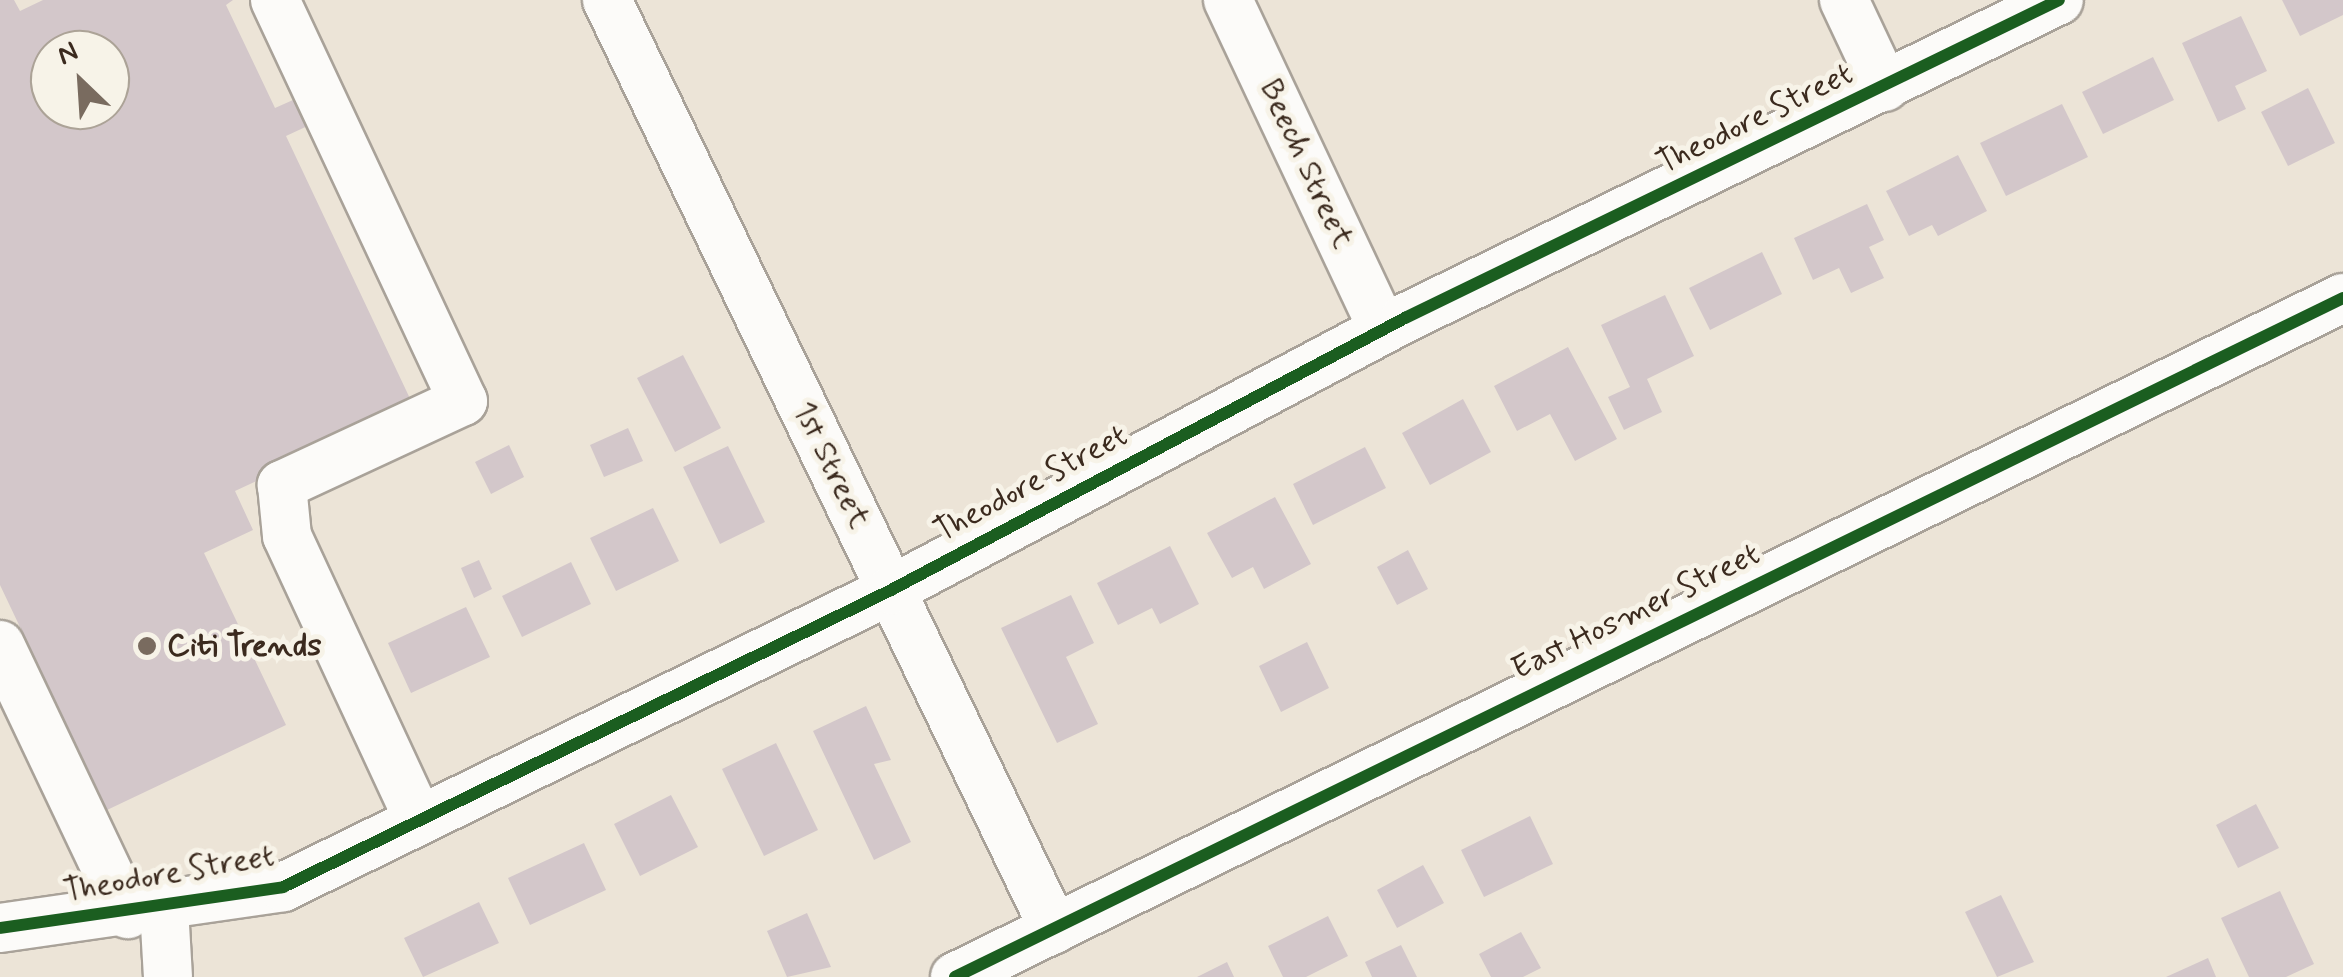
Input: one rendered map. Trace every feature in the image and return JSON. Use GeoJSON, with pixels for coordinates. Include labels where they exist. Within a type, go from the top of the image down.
{"type":"FeatureCollection","features":[{"type":"Feature","properties":{"kind":"street"},"geometry":{"type":"LineString","coordinates":[[275,0],[463,400],[282,485],[287,536],[420,820]]}},
{"type":"Feature","properties":{"kind":"street","name":"1st Street"},"geometry":{"type":"LineString","coordinates":[[607,0],[1054,929]]}},
{"type":"Feature","properties":{"kind":"street","name":"Beech Street"},"geometry":{"type":"LineString","coordinates":[[1228,0],[1383,329]]}},
{"type":"Feature","properties":{"kind":"street"},"geometry":{"type":"LineString","coordinates":[[1844,0],[1886,86]]}},
{"type":"Feature","properties":{"kind":"street","name":"Theodore Street"},"geometry":{"type":"LineString","coordinates":[[0,928],[146,911],[283,887],[891,590],[1383,329],[2059,0]]}},
{"type":"Feature","properties":{"kind":"street","name":"East Hosmer Street"},"geometry":{"type":"LineString","coordinates":[[954,977],[2343,298]]}},
{"type":"Feature","properties":{"kind":"street"},"geometry":{"type":"LineString","coordinates":[[0,645],[146,911],[168,977]]}},
{"type":"Feature","properties":{"kind":"building"},"geometry":{"type":"Polygon","coordinates":[[[0,0],[14,0],[20,11],[43,0],[233,0],[226,5],[275,108],[302,96],[314,123],[286,136],[414,407],[235,491],[253,530],[204,553],[286,725],[107,810],[0,585],[0,0]]]}},
{"type":"Feature","properties":{"kind":"building"},"geometry":{"type":"Polygon","coordinates":[[[2282,0],[2343,0],[2343,15],[2300,36],[2282,0]]]}},
{"type":"Feature","properties":{"kind":"building"},"geometry":{"type":"Polygon","coordinates":[[[2241,16],[2267,71],[2235,86],[2246,109],[2218,122],[2182,43],[2241,16]]]}},
{"type":"Feature","properties":{"kind":"building"},"geometry":{"type":"Polygon","coordinates":[[[2153,57],[2174,100],[2103,134],[2082,92],[2153,57]]]}},
{"type":"Feature","properties":{"kind":"building"},"geometry":{"type":"Polygon","coordinates":[[[2308,88],[2335,143],[2288,166],[2261,112],[2308,88]]]}},
{"type":"Feature","properties":{"kind":"building"},"geometry":{"type":"Polygon","coordinates":[[[2062,104],[2088,157],[2006,196],[1980,143],[2062,104]]]}},
{"type":"Feature","properties":{"kind":"building"},"geometry":{"type":"Polygon","coordinates":[[[1958,155],[1987,211],[1938,236],[1932,225],[1909,236],[1886,191],[1958,155]]]}},
{"type":"Feature","properties":{"kind":"building"},"geometry":{"type":"Polygon","coordinates":[[[1867,204],[1884,240],[1869,247],[1884,278],[1851,293],[1839,268],[1813,280],[1794,238],[1867,204]]]}},
{"type":"Feature","properties":{"kind":"building"},"geometry":{"type":"Polygon","coordinates":[[[1762,252],[1782,294],[1710,330],[1689,288],[1762,252]]]}},
{"type":"Feature","properties":{"kind":"building"},"geometry":{"type":"Polygon","coordinates":[[[1665,295],[1694,356],[1647,379],[1662,412],[1624,430],[1608,397],[1630,387],[1601,325],[1665,295]]]}},
{"type":"Feature","properties":{"kind":"building"},"geometry":{"type":"Polygon","coordinates":[[[1568,347],[1617,439],[1575,461],[1550,414],[1517,431],[1494,386],[1568,347]]]}},
{"type":"Feature","properties":{"kind":"building"},"geometry":{"type":"Polygon","coordinates":[[[683,355],[721,428],[675,452],[637,378],[683,355]]]}},
{"type":"Feature","properties":{"kind":"building"},"geometry":{"type":"Polygon","coordinates":[[[1463,399],[1491,452],[1430,485],[1402,433],[1463,399]]]}},
{"type":"Feature","properties":{"kind":"building"},"geometry":{"type":"Polygon","coordinates":[[[628,428],[643,461],[604,477],[590,445],[628,428]]]}},
{"type":"Feature","properties":{"kind":"building"},"geometry":{"type":"Polygon","coordinates":[[[509,445],[524,477],[491,494],[475,462],[509,445]]]}},
{"type":"Feature","properties":{"kind":"building"},"geometry":{"type":"Polygon","coordinates":[[[728,446],[765,522],[720,544],[683,467],[728,446]]]}},
{"type":"Feature","properties":{"kind":"building"},"geometry":{"type":"Polygon","coordinates":[[[1365,447],[1386,488],[1313,525],[1293,484],[1365,447]]]}},
{"type":"Feature","properties":{"kind":"building"},"geometry":{"type":"Polygon","coordinates":[[[1275,497],[1311,564],[1264,589],[1253,567],[1232,578],[1207,533],[1275,497]]]}},
{"type":"Feature","properties":{"kind":"building"},"geometry":{"type":"Polygon","coordinates":[[[653,508],[679,561],[616,591],[590,538],[653,508]]]}},
{"type":"Feature","properties":{"kind":"building"},"geometry":{"type":"Polygon","coordinates":[[[1170,546],[1199,604],[1160,624],[1152,608],[1118,625],[1097,583],[1170,546]]]}},
{"type":"Feature","properties":{"kind":"building"},"geometry":{"type":"Polygon","coordinates":[[[1408,550],[1428,589],[1397,605],[1377,567],[1408,550]]]}},
{"type":"Feature","properties":{"kind":"building"},"geometry":{"type":"Polygon","coordinates":[[[479,560],[492,589],[474,598],[461,568],[479,560]]]}},
{"type":"Feature","properties":{"kind":"building"},"geometry":{"type":"Polygon","coordinates":[[[571,562],[591,604],[522,637],[502,596],[571,562]]]}},
{"type":"Feature","properties":{"kind":"building"},"geometry":{"type":"Polygon","coordinates":[[[1071,595],[1094,643],[1066,657],[1098,724],[1057,743],[1001,628],[1071,595]]]}},
{"type":"Feature","properties":{"kind":"building"},"geometry":{"type":"Polygon","coordinates":[[[466,607],[490,657],[411,693],[388,643],[466,607]]]}},
{"type":"Feature","properties":{"kind":"building"},"geometry":{"type":"Polygon","coordinates":[[[1307,642],[1329,688],[1281,712],[1259,666],[1307,642]]]}},
{"type":"Feature","properties":{"kind":"building"},"geometry":{"type":"Polygon","coordinates":[[[866,706],[891,760],[874,764],[911,842],[874,860],[813,731],[866,706]]]}},
{"type":"Feature","properties":{"kind":"building"},"geometry":{"type":"Polygon","coordinates":[[[776,743],[818,830],[764,856],[722,769],[776,743]]]}},
{"type":"Feature","properties":{"kind":"building"},"geometry":{"type":"Polygon","coordinates":[[[671,795],[698,847],[640,876],[614,824],[671,795]]]}},
{"type":"Feature","properties":{"kind":"building"},"geometry":{"type":"Polygon","coordinates":[[[2256,804],[2279,848],[2238,868],[2216,825],[2256,804]]]}},
{"type":"Feature","properties":{"kind":"building"},"geometry":{"type":"Polygon","coordinates":[[[1530,816],[1553,864],[1484,897],[1461,850],[1530,816]]]}},
{"type":"Feature","properties":{"kind":"building"},"geometry":{"type":"Polygon","coordinates":[[[584,843],[606,890],[530,925],[508,878],[584,843]]]}},
{"type":"Feature","properties":{"kind":"building"},"geometry":{"type":"Polygon","coordinates":[[[1423,865],[1444,903],[1397,928],[1377,890],[1423,865]]]}},
{"type":"Feature","properties":{"kind":"building"},"geometry":{"type":"Polygon","coordinates":[[[2280,891],[2314,964],[2286,977],[2249,977],[2221,918],[2280,891]]]}},
{"type":"Feature","properties":{"kind":"building"},"geometry":{"type":"Polygon","coordinates":[[[2001,895],[2034,962],[1997,977],[1965,912],[2001,895]]]}},
{"type":"Feature","properties":{"kind":"building"},"geometry":{"type":"Polygon","coordinates":[[[479,902],[499,943],[423,977],[404,938],[479,902]]]}},
{"type":"Feature","properties":{"kind":"building"},"geometry":{"type":"Polygon","coordinates":[[[807,913],[831,967],[787,977],[767,931],[807,913]]]}},
{"type":"Feature","properties":{"kind":"building"},"geometry":{"type":"Polygon","coordinates":[[[1328,916],[1348,956],[1306,977],[1283,977],[1268,946],[1328,916]]]}},
{"type":"Feature","properties":{"kind":"building"},"geometry":{"type":"Polygon","coordinates":[[[1521,932],[1541,968],[1523,977],[1491,977],[1479,954],[1521,932]]]}},
{"type":"Feature","properties":{"kind":"building"},"geometry":{"type":"Polygon","coordinates":[[[1401,945],[1417,977],[1372,977],[1365,962],[1401,945]]]}},
{"type":"Feature","properties":{"kind":"building"},"geometry":{"type":"Polygon","coordinates":[[[2208,958],[2216,977],[2166,977],[2208,958]]]}},
{"type":"Feature","properties":{"kind":"building"},"geometry":{"type":"Polygon","coordinates":[[[1227,962],[1234,977],[1197,977],[1227,962]]]}},
{"type":"Feature","properties":{"kind":"cycle path"},"geometry":{"type":"LineString","coordinates":[[0,928],[283,887],[891,590],[1405,318],[2059,0]]}},
{"type":"Feature","properties":{"kind":"cycle path"},"geometry":{"type":"LineString","coordinates":[[955,977],[2343,298]]}},
{"type":"Feature","properties":{"kind":"place","name":"Citi Trends"},"geometry":{"type":"Point","coordinates":[147,646]}}]}
